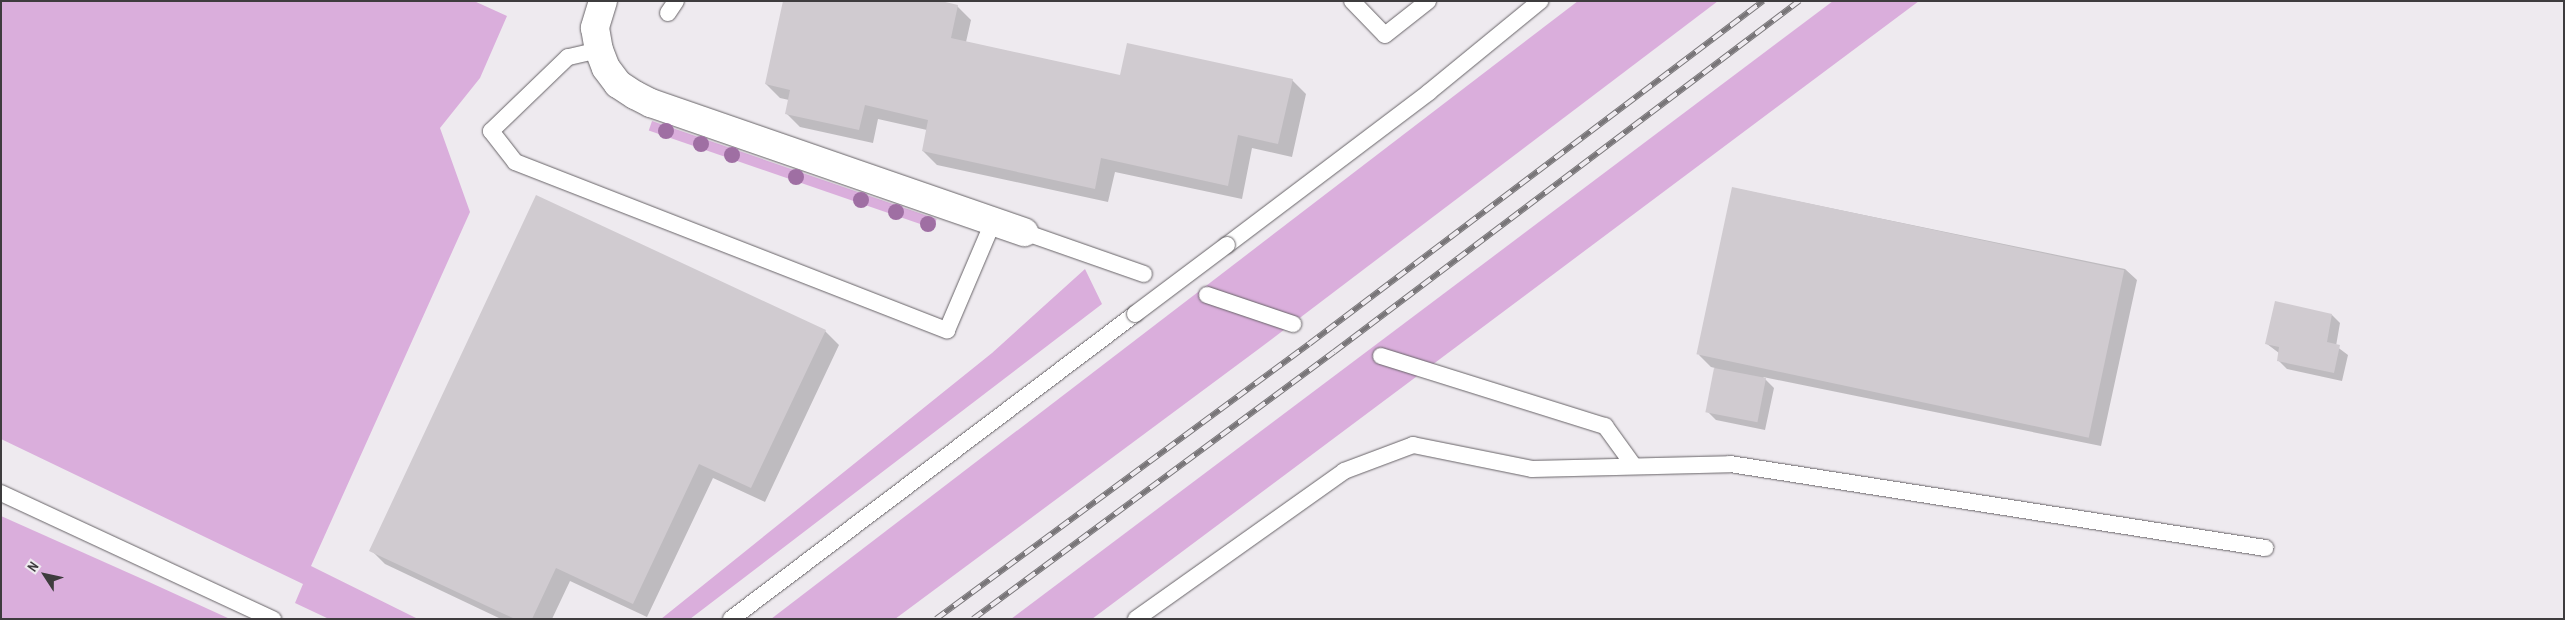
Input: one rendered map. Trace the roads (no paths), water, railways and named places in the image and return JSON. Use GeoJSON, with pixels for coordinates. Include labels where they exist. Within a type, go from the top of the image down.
{"type":"FeatureCollection","features":[{"type":"Feature","properties":{"kind":"street"},"geometry":{"type":"LineString","coordinates":[[603,1],[595,28],[599,50],[606,68],[618,84],[651,103],[1024,232]]}},
{"type":"Feature","properties":{"kind":"lane"},"geometry":{"type":"LineString","coordinates":[[1352,1],[1384,35],[1428,1]]}},
{"type":"Feature","properties":{"kind":"lane"},"geometry":{"type":"LineString","coordinates":[[730,619],[1436,87],[1540,1]]}},
{"type":"Feature","properties":{"kind":"lane"},"geometry":{"type":"LineString","coordinates":[[599,50],[568,57],[491,131],[515,162],[947,330],[993,222]]}},
{"type":"Feature","properties":{"kind":"lane"},"geometry":{"type":"LineString","coordinates":[[1024,232],[1144,274]]}},
{"type":"Feature","properties":{"kind":"lane"},"geometry":{"type":"LineString","coordinates":[[1207,295],[1293,324]]}},
{"type":"Feature","properties":{"kind":"lane"},"geometry":{"type":"LineString","coordinates":[[1381,356],[1605,426],[1634,466]]}},
{"type":"Feature","properties":{"kind":"lane"},"geometry":{"type":"LineString","coordinates":[[1136,619],[1344,471],[1413,445],[1532,469],[1730,464],[2265,548]]}},
{"type":"Feature","properties":{"kind":"lane"},"geometry":{"type":"LineString","coordinates":[[1,493],[273,619]]}},
{"type":"Feature","properties":{"kind":"railway"},"geometry":{"type":"LineString","coordinates":[[936,619],[1309,344],[1763,1]]}},
{"type":"Feature","properties":{"kind":"railway"},"geometry":{"type":"LineString","coordinates":[[973,619],[1334,352],[1799,1]]}}]}
